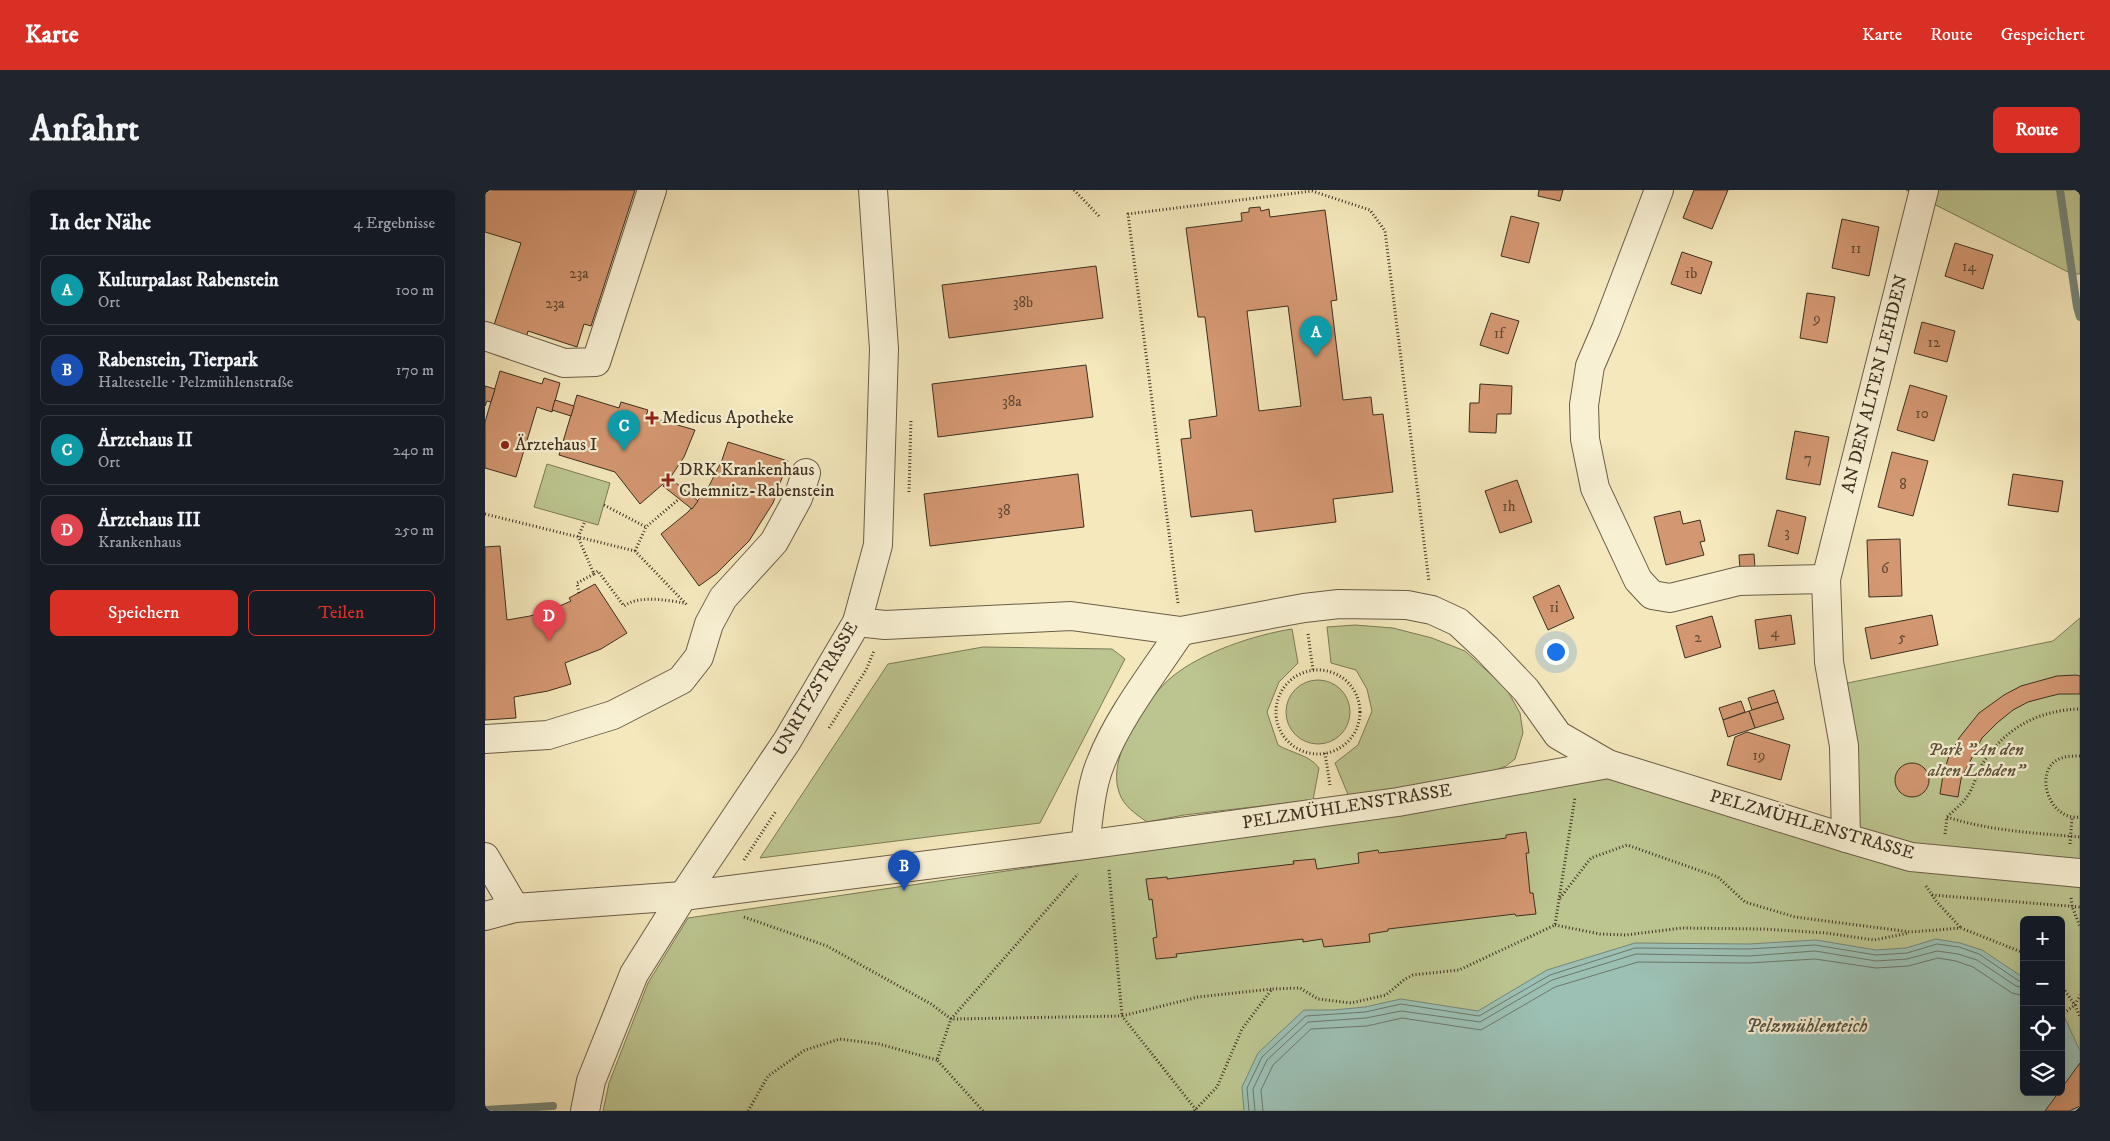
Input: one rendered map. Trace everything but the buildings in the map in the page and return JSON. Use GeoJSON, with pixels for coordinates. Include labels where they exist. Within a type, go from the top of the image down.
{"type":"FeatureCollection","features":[{"type":"Feature","properties":{"kind":"street"},"geometry":{"type":"LineString","coordinates":[[485,336],[564,363],[596,362],[652,190]]}},
{"type":"Feature","properties":{"kind":"street","name":"UNRITZSTRASSE"},"geometry":{"type":"LineString","coordinates":[[585,1111],[591,1081],[634,974],[683,896],[787,741],[857,622],[878,545],[884,349],[873,190]]}},
{"type":"Feature","properties":{"kind":"street"},"geometry":{"type":"LineString","coordinates":[[1659,190],[1590,366],[1584,405],[1585,439],[1595,488],[1638,580],[1652,595],[1670,598],[1739,581],[1827,579]]}},
{"type":"Feature","properties":{"kind":"street","name":"AN DEN ALTEN LEHDEN"},"geometry":{"type":"LineString","coordinates":[[1845,838],[1844,746],[1829,662],[1827,579],[1924,190]]}},
{"type":"Feature","properties":{"kind":"street"},"geometry":{"type":"LineString","coordinates":[[485,739],[548,735],[613,715],[681,680],[699,657],[709,624],[723,598],[774,542],[798,498],[806,473]]}},
{"type":"Feature","properties":{"kind":"street","name":"PELZMÜHLENSTRASSE"},"geometry":{"type":"LineString","coordinates":[[857,622],[885,625],[1071,616],[1181,631],[1305,608],[1339,604],[1407,605],[1432,610],[1458,622],[1487,649],[1526,690],[1558,735],[1608,764],[1911,857],[2080,873]]}},
{"type":"Feature","properties":{"kind":"street"},"geometry":{"type":"LineString","coordinates":[[1096,843],[1093,791],[1100,764],[1112,737],[1181,631]]}},
{"type":"Feature","properties":{"kind":"street","name":"PELZMÜHLENSTRASSE"},"geometry":{"type":"LineString","coordinates":[[485,916],[515,908],[683,896],[1399,802],[1608,764]]}},
{"type":"Feature","properties":{"kind":"street"},"geometry":{"type":"LineString","coordinates":[[485,857],[515,908]]}},
{"type":"Feature","properties":{"kind":"path"},"geometry":{"type":"LineString","coordinates":[[1074,190],[1100,217]]}},
{"type":"Feature","properties":{"kind":"path"},"geometry":{"type":"LineString","coordinates":[[1181,631],[1128,214],[1312,191],[1370,210],[1385,232],[1432,610]]}},
{"type":"Feature","properties":{"kind":"path"},"geometry":{"type":"LineString","coordinates":[[635,551],[646,527],[679,499]]}},
{"type":"Feature","properties":{"kind":"path"},"geometry":{"type":"LineString","coordinates":[[604,505],[646,527]]}},
{"type":"Feature","properties":{"kind":"path"},"geometry":{"type":"LineString","coordinates":[[485,514],[635,551],[684,603],[709,624]]}},
{"type":"Feature","properties":{"kind":"path"},"geometry":{"type":"LineString","coordinates":[[577,537],[585,521]]}},
{"type":"Feature","properties":{"kind":"path"},"geometry":{"type":"LineString","coordinates":[[577,537],[594,574]]}},
{"type":"Feature","properties":{"kind":"path"},"geometry":{"type":"LineString","coordinates":[[579,593],[577,583],[598,571],[624,606],[629,602],[638,600],[684,603]]}},
{"type":"Feature","properties":{"kind":"path"},"geometry":{"type":"LineString","coordinates":[[1305,608],[1313,670]]}},
{"type":"Feature","properties":{"kind":"path"},"geometry":{"type":"LineString","coordinates":[[1313,670],[1324,670],[1344,678],[1357,695],[1360,706],[1357,727],[1352,737],[1340,747],[1325,753],[1313,754],[1290,744],[1282,735],[1276,718],[1277,699],[1283,688],[1291,679],[1301,673],[1313,670]]}},
{"type":"Feature","properties":{"kind":"path"},"geometry":{"type":"LineString","coordinates":[[1943,859],[1947,817],[1966,798],[1982,764],[1999,742],[2021,723],[2048,713],[2080,710]]}},
{"type":"Feature","properties":{"kind":"path"},"geometry":{"type":"LineString","coordinates":[[2080,756],[2068,756],[2057,760],[2050,766],[2047,776],[2049,800],[2062,814],[2072,818],[2080,816]]}},
{"type":"Feature","properties":{"kind":"path"},"geometry":{"type":"LineString","coordinates":[[1555,925],[1580,769]]}},
{"type":"Feature","properties":{"kind":"path"},"geometry":{"type":"LineString","coordinates":[[1947,817],[1967,824],[1992,828],[2080,837]]}},
{"type":"Feature","properties":{"kind":"path"},"geometry":{"type":"LineString","coordinates":[[1096,843],[1122,1016],[1196,1110],[1217,1087],[1242,1029],[1273,989]]}},
{"type":"Feature","properties":{"kind":"path"},"geometry":{"type":"LineString","coordinates":[[937,1060],[951,1019],[1096,843]]}},
{"type":"Feature","properties":{"kind":"path"},"geometry":{"type":"LineString","coordinates":[[1559,898],[1591,858],[1627,845],[1718,876],[1745,902],[1795,917],[1911,932]]}},
{"type":"Feature","properties":{"kind":"path"},"geometry":{"type":"LineString","coordinates":[[1911,857],[1917,872],[1932,895],[1961,928]]}},
{"type":"Feature","properties":{"kind":"path"},"geometry":{"type":"LineString","coordinates":[[1932,895],[2080,907]]}},
{"type":"Feature","properties":{"kind":"path"},"geometry":{"type":"LineString","coordinates":[[737,914],[827,946],[931,1004],[951,1019],[1122,1016],[1198,997],[1273,989],[1300,988],[1318,999],[1351,1003],[1386,995],[1405,979],[1413,975],[1459,970],[1555,925],[1600,934],[1626,935],[1682,928],[1763,929],[1826,933],[1874,940],[1911,932],[1961,928],[2020,951]]}},
{"type":"Feature","properties":{"kind":"path"},"geometry":{"type":"LineString","coordinates":[[2065,991],[2075,1005],[2080,1017]]}},
{"type":"Feature","properties":{"kind":"path"},"geometry":{"type":"LineString","coordinates":[[2065,1012],[2075,1005],[2080,995]]}},
{"type":"Feature","properties":{"kind":"path"},"geometry":{"type":"LineString","coordinates":[[748,1111],[768,1076],[805,1050],[840,1039],[879,1044],[937,1060],[983,1111]]}},
{"type":"Feature","properties":{"kind":"green space"},"geometry":{"type":"Polygon","coordinates":[[[1906,190],[2080,190],[2080,274],[2072,274],[1906,190]]]}},
{"type":"Feature","properties":{"kind":"green space"},"geometry":{"type":"Polygon","coordinates":[[[547,464],[610,483],[598,525],[534,507],[547,464]]]}},
{"type":"Feature","properties":{"kind":"green space","name":"Park \"An den alten Lehden\""},"geometry":{"type":"Polygon","coordinates":[[[2080,618],[2080,872],[1846,838],[1833,686],[2053,641],[2080,618]]]}},
{"type":"Feature","properties":{"kind":"green space"},"geometry":{"type":"Polygon","coordinates":[[[1355,625],[1393,628],[1432,638],[1465,651],[1506,688],[1520,713],[1523,733],[1515,759],[1506,766],[1496,770],[1384,794],[1349,797],[1335,763],[1358,745],[1372,711],[1367,689],[1356,670],[1331,663],[1327,627],[1355,625]]]}},
{"type":"Feature","properties":{"kind":"green space"},"geometry":{"type":"Polygon","coordinates":[[[1292,629],[1298,663],[1279,682],[1267,712],[1278,745],[1311,760],[1319,768],[1313,800],[1184,815],[1147,822],[1130,809],[1119,792],[1117,778],[1118,762],[1131,729],[1152,698],[1173,676],[1199,659],[1246,640],[1292,629]]]}},
{"type":"Feature","properties":{"kind":"green space"},"geometry":{"type":"Polygon","coordinates":[[[983,647],[1112,649],[1125,659],[1040,823],[760,858],[888,664],[983,647]]]}},
{"type":"Feature","properties":{"kind":"green space"},"geometry":{"type":"Polygon","coordinates":[[[1318,680],[1330,682],[1341,689],[1348,700],[1350,712],[1348,724],[1341,735],[1330,742],[1318,744],[1306,742],[1295,735],[1288,724],[1286,712],[1288,700],[1295,689],[1306,682],[1318,680]]]}},
{"type":"Feature","properties":{"kind":"green space"},"geometry":{"type":"Polygon","coordinates":[[[1616,775],[1835,842],[2080,879],[2080,1111],[603,1111],[609,1083],[648,983],[688,918],[1108,856],[1616,775]]]}},
{"type":"Feature","properties":{"kind":"water","name":"Pelzmühlenteich"},"geometry":{"type":"Polygon","coordinates":[[[1936,939],[1960,943],[1982,950],[2020,975],[2020,1096],[2065,1096],[2065,1018],[2080,1051],[2080,1111],[1244,1111],[1242,1087],[1258,1053],[1304,1010],[1365,1007],[1401,999],[1478,1011],[1547,970],[1635,943],[1749,944],[1816,940],[1876,950],[1906,948],[1936,939]]]}},
{"type":"Feature","properties":{"kind":"waterway"},"geometry":{"type":"LineString","coordinates":[[2060,190],[2080,317]]}},
{"type":"Feature","properties":{"kind":"waterway"},"geometry":{"type":"LineString","coordinates":[[485,1110],[553,1106]]}},
{"type":"Feature","properties":{"kind":"place","name":"Kulturpalast Rabenstein"},"geometry":{"type":"Point","coordinates":[1316,357]}},
{"type":"Feature","properties":{"kind":"place","name":"Medicus Apotheke"},"geometry":{"type":"Point","coordinates":[652,418]}},
{"type":"Feature","properties":{"kind":"place","name":"Ärztehaus I"},"geometry":{"type":"Point","coordinates":[505,445]}},
{"type":"Feature","properties":{"kind":"place","name":"Ärztehaus II"},"geometry":{"type":"Point","coordinates":[624,451]}},
{"type":"Feature","properties":{"kind":"place","name":"DRK Krankenhaus Chemnitz-Rabenstein"},"geometry":{"type":"Point","coordinates":[668,480]}},
{"type":"Feature","properties":{"kind":"place","name":"Ärztehaus III"},"geometry":{"type":"Point","coordinates":[549,641]}},
{"type":"Feature","properties":{"kind":"place","name":"Rabenstein, Tierpark"},"geometry":{"type":"Point","coordinates":[904,891]}}]}
